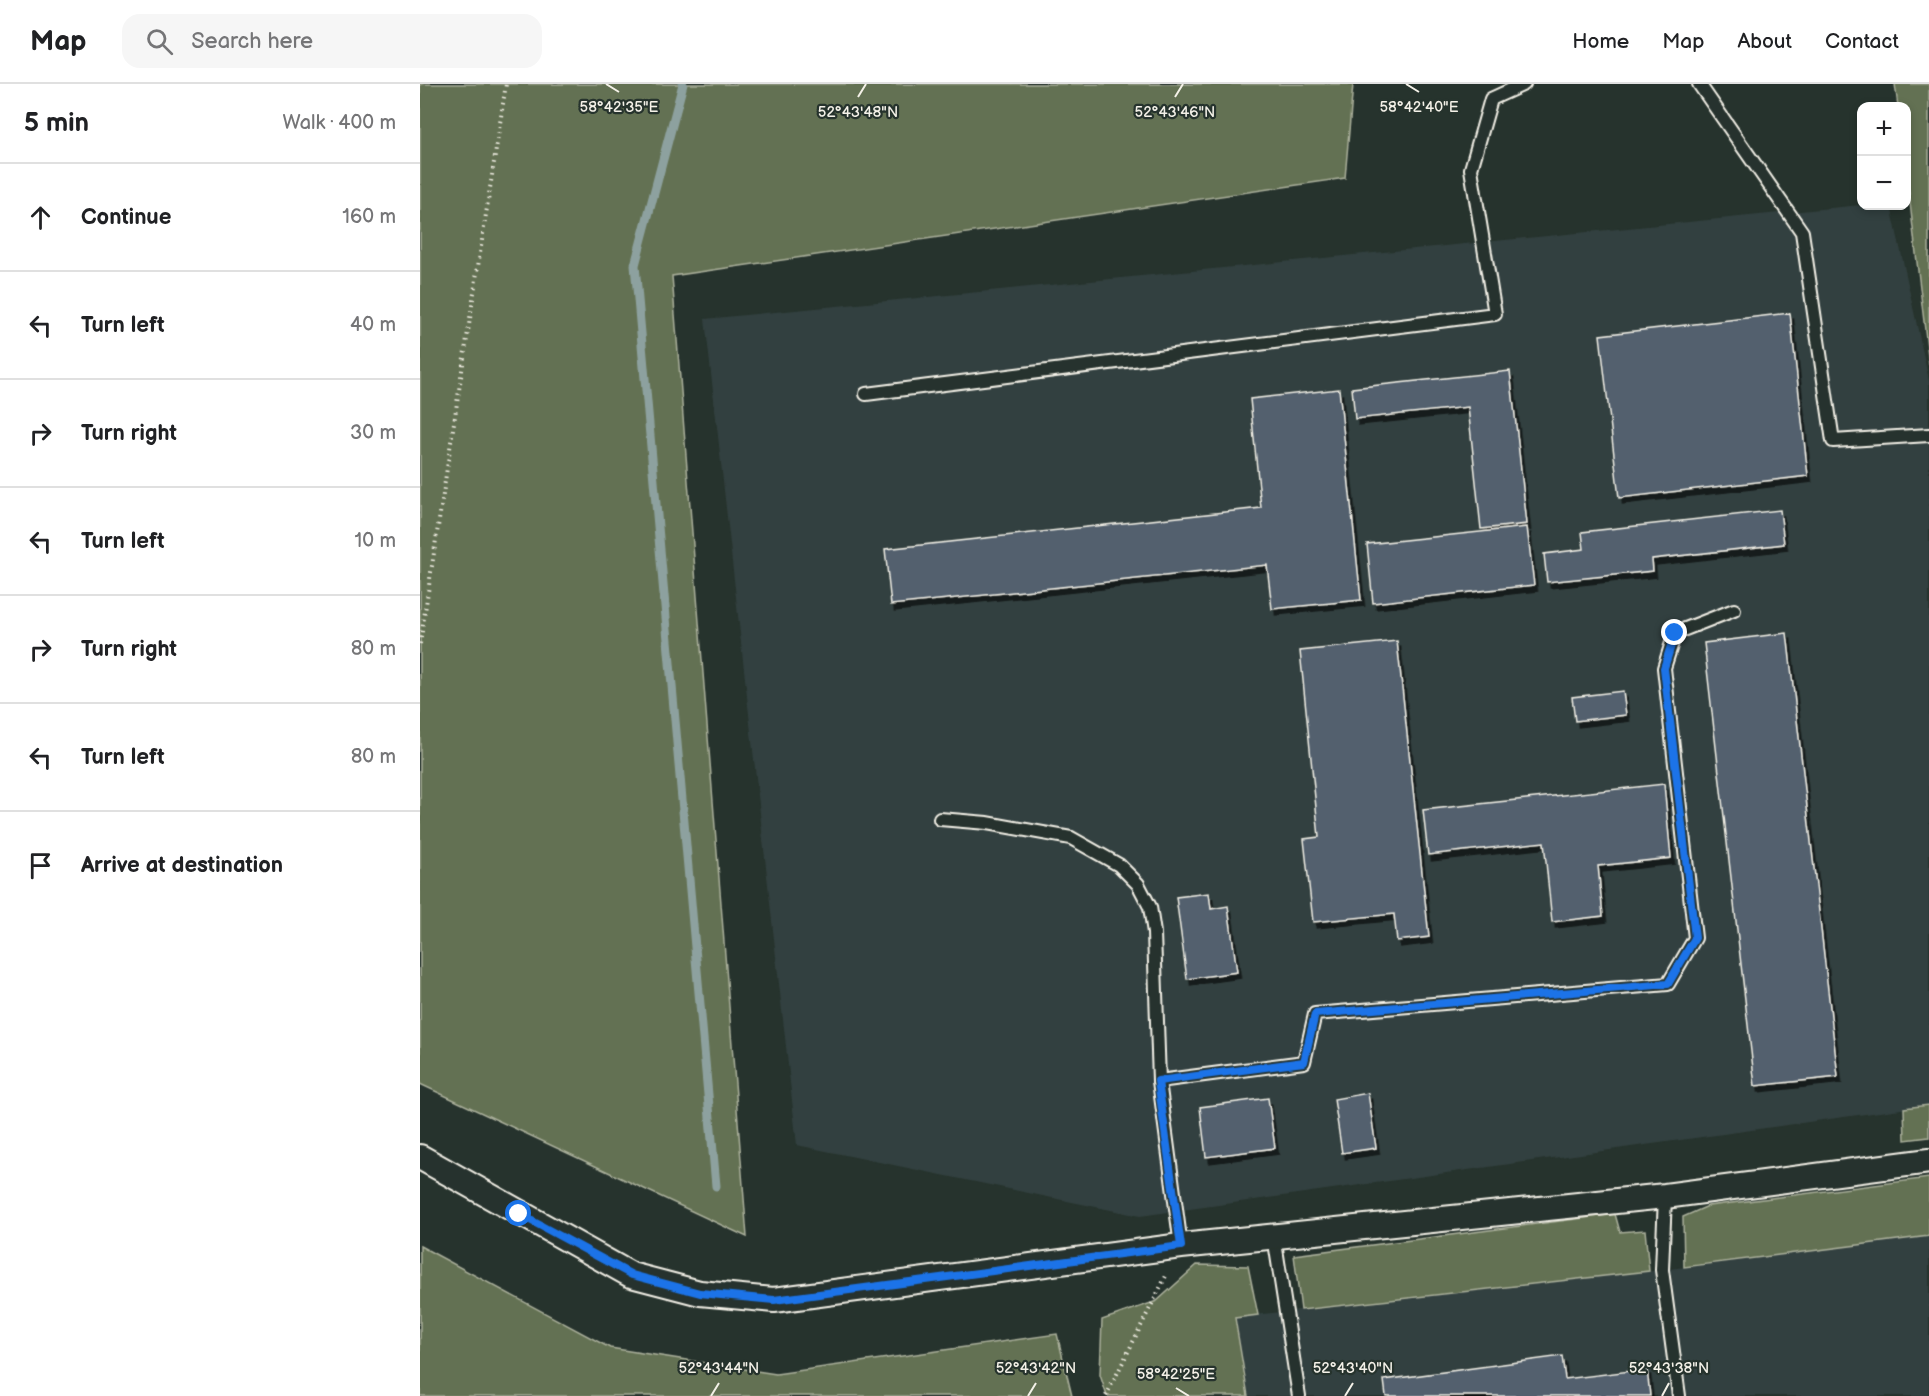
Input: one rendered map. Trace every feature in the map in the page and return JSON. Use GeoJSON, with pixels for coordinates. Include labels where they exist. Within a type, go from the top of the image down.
{"type":"FeatureCollection","features":[{"type":"Feature","properties":{"kind":"street"},"geometry":{"type":"LineString","coordinates":[[420,1157],[632,1275],[700,1293],[774,1300],[1181,1246],[1665,1196],[1929,1161]]}},
{"type":"Feature","properties":{"kind":"lane"},"geometry":{"type":"LineString","coordinates":[[866,394],[1495,314],[1471,169],[1491,99],[1524,84]]}},
{"type":"Feature","properties":{"kind":"lane"},"geometry":{"type":"LineString","coordinates":[[1698,84],[1802,232],[1833,441],[1929,435]]}},
{"type":"Feature","properties":{"kind":"lane"},"geometry":{"type":"LineString","coordinates":[[1158,1081],[1304,1062],[1315,1014],[1668,984],[1695,938],[1664,668],[1675,633],[1734,610]]}},
{"type":"Feature","properties":{"kind":"lane"},"geometry":{"type":"LineString","coordinates":[[940,819],[987,823],[1071,838],[1119,865],[1138,884],[1150,907],[1154,933],[1158,1081],[1181,1246]]}},
{"type":"Feature","properties":{"kind":"lane"},"geometry":{"type":"LineString","coordinates":[[1665,1196],[1662,1270],[1679,1396]]}},
{"type":"Feature","properties":{"kind":"lane"},"geometry":{"type":"LineString","coordinates":[[1274,1236],[1299,1396]]}},
{"type":"Feature","properties":{"kind":"path"},"geometry":{"type":"LineString","coordinates":[[420,644],[506,84]]}},
{"type":"Feature","properties":{"kind":"path"},"geometry":{"type":"LineString","coordinates":[[1106,1396],[1181,1246]]}},
{"type":"Feature","properties":{"kind":"shaded area"},"geometry":{"type":"Polygon","coordinates":[[[1857,205],[1857,210],[1892,210],[1929,381],[1929,1105],[1140,1216],[797,1145],[705,319],[1857,205]]]}},
{"type":"Feature","properties":{"kind":"shaded area"},"geometry":{"type":"Polygon","coordinates":[[[1929,1236],[1929,1396],[1248,1396],[1235,1317],[1662,1270],[1929,1236]]]}},
{"type":"Feature","properties":{"kind":"green space"},"geometry":{"type":"Polygon","coordinates":[[[420,84],[1353,84],[1345,178],[672,276],[747,1237],[420,1084],[420,84]]]}},
{"type":"Feature","properties":{"kind":"green space"},"geometry":{"type":"Polygon","coordinates":[[[1895,84],[1929,84],[1929,364],[1911,210],[1911,102],[1897,102],[1895,84]]]}},
{"type":"Feature","properties":{"kind":"green space"},"geometry":{"type":"Polygon","coordinates":[[[1929,1105],[1929,1137],[1905,1140],[1904,1108],[1929,1105]]]}},
{"type":"Feature","properties":{"kind":"green space"},"geometry":{"type":"Polygon","coordinates":[[[1929,1178],[1929,1236],[1684,1267],[1683,1217],[1708,1206],[1929,1178]]]}},
{"type":"Feature","properties":{"kind":"green space"},"geometry":{"type":"Polygon","coordinates":[[[1615,1214],[1620,1232],[1645,1230],[1649,1271],[1301,1310],[1294,1255],[1615,1214]]]}},
{"type":"Feature","properties":{"kind":"green space"},"geometry":{"type":"Polygon","coordinates":[[[420,1246],[610,1348],[776,1374],[1057,1334],[1072,1396],[420,1396],[420,1246]]]}},
{"type":"Feature","properties":{"kind":"green space"},"geometry":{"type":"Polygon","coordinates":[[[1197,1265],[1248,1266],[1258,1315],[1235,1318],[1248,1396],[1107,1396],[1100,1375],[1102,1320],[1157,1301],[1197,1265]]]}},
{"type":"Feature","properties":{"kind":"building"},"geometry":{"type":"Polygon","coordinates":[[[1790,313],[1808,476],[1619,498],[1600,335],[1790,313]]]}},
{"type":"Feature","properties":{"kind":"building"},"geometry":{"type":"Polygon","coordinates":[[[1510,371],[1527,524],[1481,529],[1468,407],[1355,419],[1352,388],[1510,371]]]}},
{"type":"Feature","properties":{"kind":"building"},"geometry":{"type":"Polygon","coordinates":[[[1339,389],[1361,600],[1272,609],[1267,565],[891,605],[885,549],[1261,508],[1250,399],[1339,389]]]}},
{"type":"Feature","properties":{"kind":"building"},"geometry":{"type":"Polygon","coordinates":[[[1780,510],[1784,544],[1652,559],[1653,571],[1547,582],[1544,554],[1584,549],[1582,532],[1780,510]]]}},
{"type":"Feature","properties":{"kind":"building"},"geometry":{"type":"Polygon","coordinates":[[[1527,527],[1534,585],[1373,603],[1367,544],[1527,527]]]}},
{"type":"Feature","properties":{"kind":"building"},"geometry":{"type":"Polygon","coordinates":[[[1787,633],[1838,1077],[1755,1086],[1704,643],[1787,633]]]}},
{"type":"Feature","properties":{"kind":"building"},"geometry":{"type":"Polygon","coordinates":[[[1397,641],[1429,937],[1397,941],[1394,914],[1313,922],[1304,839],[1319,837],[1300,651],[1397,641]]]}},
{"type":"Feature","properties":{"kind":"building"},"geometry":{"type":"Polygon","coordinates":[[[1623,691],[1626,715],[1575,721],[1572,697],[1623,691]]]}},
{"type":"Feature","properties":{"kind":"building"},"geometry":{"type":"Polygon","coordinates":[[[1664,784],[1671,858],[1598,866],[1603,916],[1552,922],[1544,842],[1428,855],[1423,810],[1664,784]]]}},
{"type":"Feature","properties":{"kind":"building"},"geometry":{"type":"Polygon","coordinates":[[[1209,893],[1211,909],[1228,906],[1237,972],[1187,979],[1176,897],[1209,893]]]}},
{"type":"Feature","properties":{"kind":"building"},"geometry":{"type":"Polygon","coordinates":[[[1368,1093],[1376,1148],[1342,1153],[1334,1099],[1368,1093]]]}},
{"type":"Feature","properties":{"kind":"building"},"geometry":{"type":"Polygon","coordinates":[[[1268,1098],[1275,1148],[1206,1157],[1200,1107],[1268,1098]]]}},
{"type":"Feature","properties":{"kind":"building"},"geometry":{"type":"Polygon","coordinates":[[[1562,1356],[1565,1379],[1647,1369],[1650,1396],[1386,1396],[1384,1380],[1562,1356]]]}},
{"type":"Feature","properties":{"kind":"waterway"},"geometry":{"type":"LineString","coordinates":[[683,84],[635,265],[716,1186]]}},
{"type":"Feature","properties":{"kind":"route"},"geometry":{"type":"LineString","coordinates":[[519,1214],[632,1275],[700,1293],[774,1300],[1181,1246],[1158,1081],[1304,1062],[1315,1014],[1668,984],[1695,938],[1664,668],[1675,633]]}}]}
